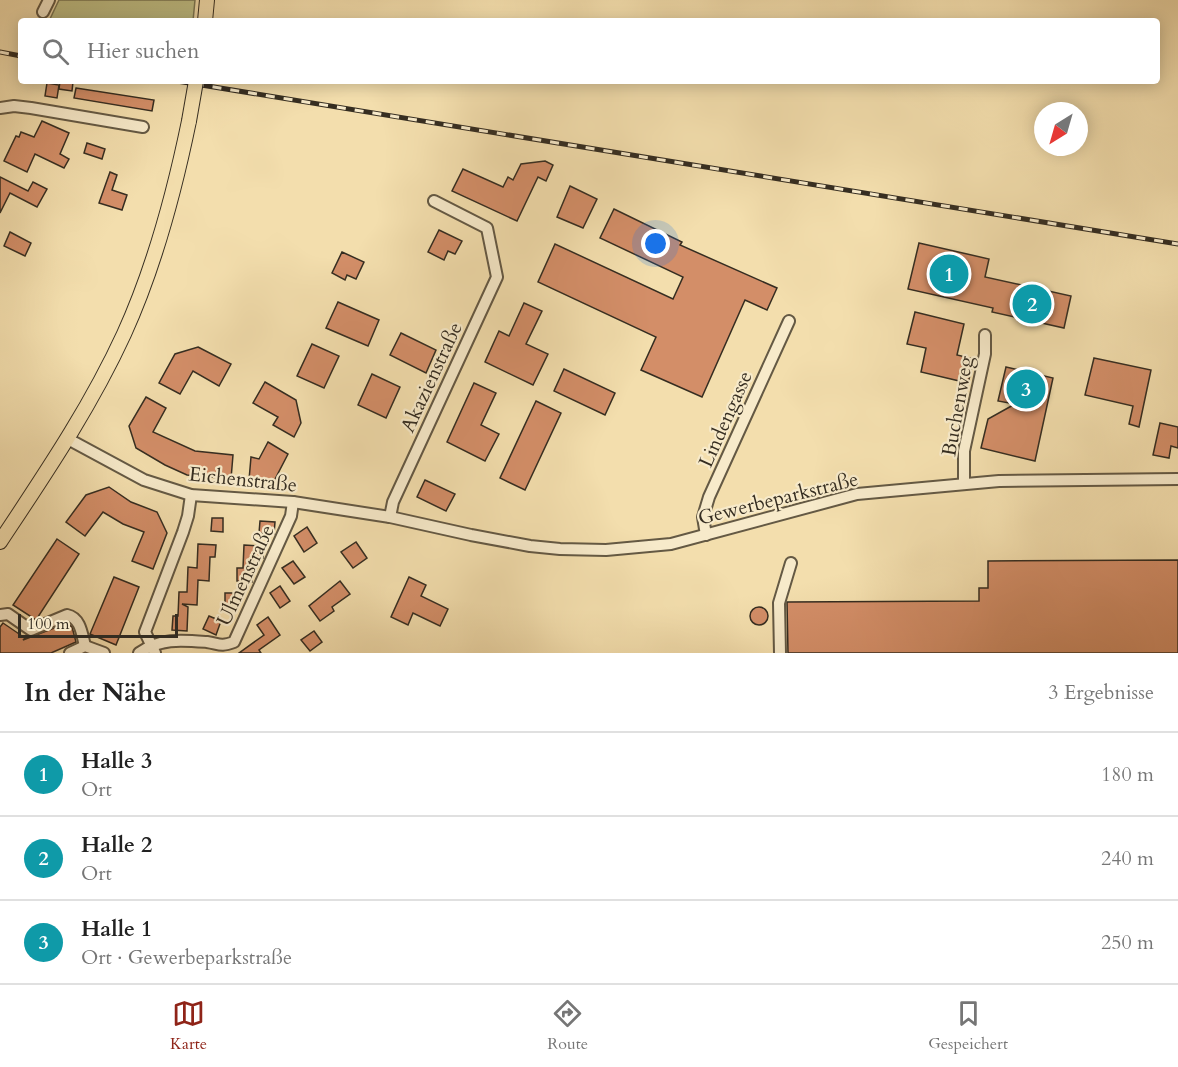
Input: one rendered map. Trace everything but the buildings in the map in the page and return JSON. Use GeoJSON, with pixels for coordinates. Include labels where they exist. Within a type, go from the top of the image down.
{"type":"FeatureCollection","features":[{"type":"Feature","properties":{"kind":"main road"},"geometry":{"type":"LineString","coordinates":[[205,18],[207,0]]}},
{"type":"Feature","properties":{"kind":"main road"},"geometry":{"type":"LineString","coordinates":[[0,542],[68,439],[124,334],[151,264],[178,178],[195,84]]}},
{"type":"Feature","properties":{"kind":"street"},"geometry":{"type":"LineString","coordinates":[[43,12],[49,0]]}},
{"type":"Feature","properties":{"kind":"street"},"geometry":{"type":"LineString","coordinates":[[1,109],[14,106],[31,108],[143,126]]}},
{"type":"Feature","properties":{"kind":"street","name":"Akazienstraße"},"geometry":{"type":"LineString","coordinates":[[390,517],[393,502],[497,277],[487,228],[434,201]]}},
{"type":"Feature","properties":{"kind":"street","name":"Lindengasse"},"geometry":{"type":"LineString","coordinates":[[706,535],[704,517],[709,497],[789,321]]}},
{"type":"Feature","properties":{"kind":"street","name":"Buchenweg"},"geometry":{"type":"LineString","coordinates":[[964,483],[964,451],[986,354],[984,335]]}},
{"type":"Feature","properties":{"kind":"street","name":"Eichenstraße"},"geometry":{"type":"LineString","coordinates":[[68,439],[144,480],[191,495],[293,502],[390,517]]}},
{"type":"Feature","properties":{"kind":"street","name":"Gewerbeparkstraße"},"geometry":{"type":"LineString","coordinates":[[390,517],[530,546],[560,549],[638,549],[671,544],[857,494],[964,483],[1050,479],[1178,479]]}},
{"type":"Feature","properties":{"kind":"street"},"geometry":{"type":"LineString","coordinates":[[139,653],[153,649],[145,632],[183,532],[191,495]]}},
{"type":"Feature","properties":{"kind":"street","name":"Ulmenstraße"},"geometry":{"type":"LineString","coordinates":[[153,649],[167,640],[209,642],[222,646],[234,642],[291,516],[293,502]]}},
{"type":"Feature","properties":{"kind":"street"},"geometry":{"type":"LineString","coordinates":[[780,653],[779,603],[791,563]]}},
{"type":"Feature","properties":{"kind":"street"},"geometry":{"type":"LineString","coordinates":[[0,615],[8,614],[31,630],[67,615],[73,616],[78,622],[85,646]]}},
{"type":"Feature","properties":{"kind":"street"},"geometry":{"type":"LineString","coordinates":[[70,653],[85,646],[104,653]]}},
{"type":"Feature","properties":{"kind":"green space"},"geometry":{"type":"Polygon","coordinates":[[[59,0],[195,0],[193,18],[50,18],[59,0]]]}},
{"type":"Feature","properties":{"kind":"railway"},"geometry":{"type":"LineString","coordinates":[[0,52],[18,55]]}},
{"type":"Feature","properties":{"kind":"railway"},"geometry":{"type":"LineString","coordinates":[[195,84],[1178,244]]}},
{"type":"Feature","properties":{"kind":"place","name":"Halle 3"},"geometry":{"type":"Point","coordinates":[949,274]}},
{"type":"Feature","properties":{"kind":"place","name":"Halle 2"},"geometry":{"type":"Point","coordinates":[1032,304]}},
{"type":"Feature","properties":{"kind":"place","name":"Halle 1"},"geometry":{"type":"Point","coordinates":[1026,389]}}]}
